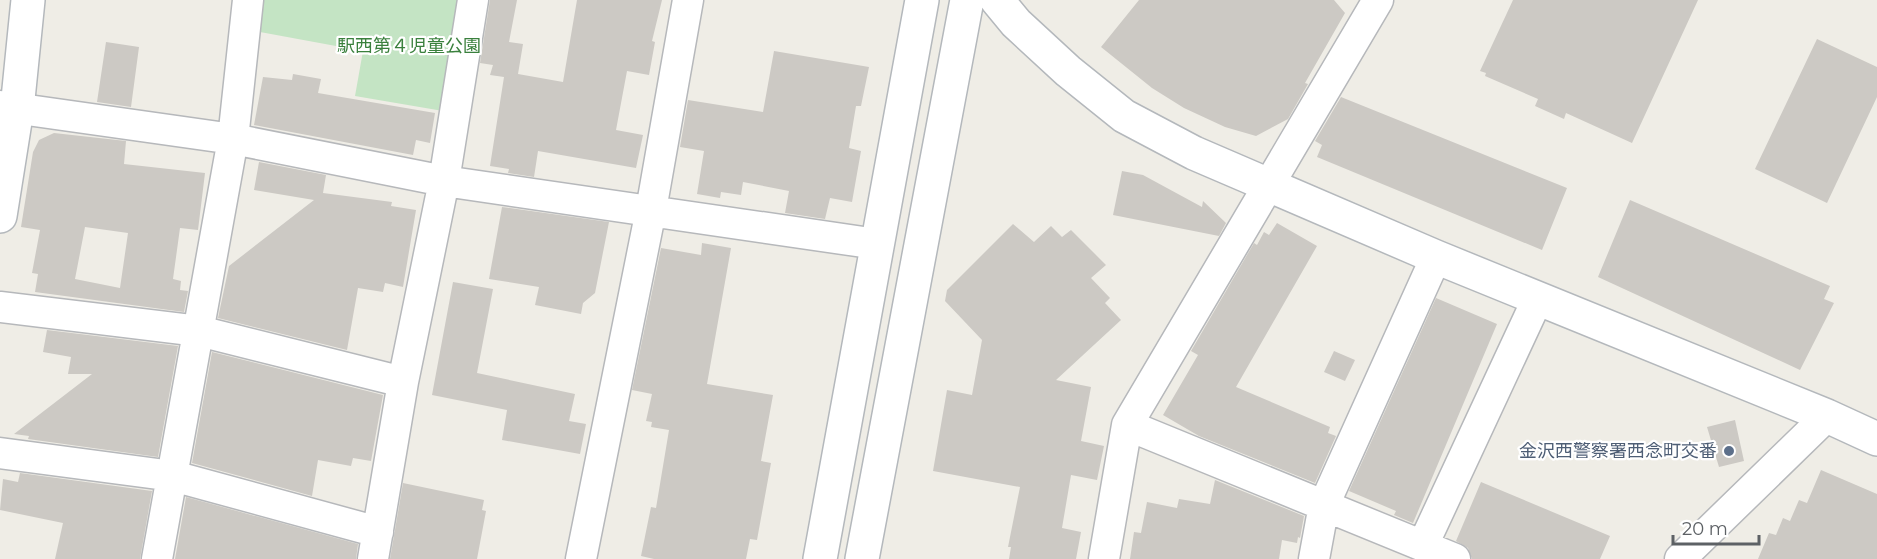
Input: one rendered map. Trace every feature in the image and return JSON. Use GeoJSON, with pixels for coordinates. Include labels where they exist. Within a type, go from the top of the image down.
{"type":"FeatureCollection","features":[{"type":"Feature","properties":{"kind":"street"},"geometry":{"type":"LineString","coordinates":[[0,216],[8,107],[28,0]]}},
{"type":"Feature","properties":{"kind":"street"},"geometry":{"type":"LineString","coordinates":[[157,559],[233,139],[248,0]]}},
{"type":"Feature","properties":{"kind":"street"},"geometry":{"type":"LineString","coordinates":[[0,453],[173,476],[376,546],[403,381],[444,181],[473,0]]}},
{"type":"Feature","properties":{"kind":"street"},"geometry":{"type":"LineString","coordinates":[[581,559],[651,210],[688,0]]}},
{"type":"Feature","properties":{"kind":"street"},"geometry":{"type":"LineString","coordinates":[[820,559],[922,0]]}},
{"type":"Feature","properties":{"kind":"street"},"geometry":{"type":"LineString","coordinates":[[862,559],[967,0]]}},
{"type":"Feature","properties":{"kind":"street"},"geometry":{"type":"LineString","coordinates":[[997,0],[1016,24],[1068,71],[1124,116],[1194,153],[1436,257],[1827,416],[1877,439]]}},
{"type":"Feature","properties":{"kind":"street"},"geometry":{"type":"LineString","coordinates":[[1104,559],[1127,425],[1370,4]]}},
{"type":"Feature","properties":{"kind":"street"},"geometry":{"type":"LineString","coordinates":[[8,107],[233,139],[444,181],[877,244]]}},
{"type":"Feature","properties":{"kind":"street"},"geometry":{"type":"LineString","coordinates":[[1314,559],[1324,505],[1436,257]]}},
{"type":"Feature","properties":{"kind":"street"},"geometry":{"type":"LineString","coordinates":[[1423,545],[1538,298]]}},
{"type":"Feature","properties":{"kind":"street"},"geometry":{"type":"LineString","coordinates":[[0,307],[200,331],[403,381]]}},
{"type":"Feature","properties":{"kind":"street"},"geometry":{"type":"LineString","coordinates":[[1680,559],[1827,416]]}},
{"type":"Feature","properties":{"kind":"street"},"geometry":{"type":"LineString","coordinates":[[1127,425],[1455,559]]}},
{"type":"Feature","properties":{"kind":"street"},"geometry":{"type":"LineString","coordinates":[[830,504],[871,511]]}},
{"type":"Feature","properties":{"kind":"green space","name":"駅西第４児童公園"},"geometry":{"type":"Polygon","coordinates":[[[264,0],[463,0],[443,111],[355,96],[363,51],[260,32],[264,0]]]}},
{"type":"Feature","properties":{"kind":"building"},"geometry":{"type":"Polygon","coordinates":[[[490,0],[517,0],[509,42],[523,44],[518,74],[563,82],[577,0],[662,0],[652,41],[655,42],[649,75],[627,71],[616,130],[643,135],[636,168],[538,151],[534,177],[508,173],[509,169],[490,166],[504,77],[490,75],[493,65],[480,63],[490,0]]]}},
{"type":"Feature","properties":{"kind":"building"},"geometry":{"type":"Polygon","coordinates":[[[1139,0],[1334,0],[1345,13],[1305,83],[1308,84],[1288,119],[1256,136],[1225,127],[1184,108],[1152,88],[1101,47],[1139,0]]]}},
{"type":"Feature","properties":{"kind":"building"},"geometry":{"type":"Polygon","coordinates":[[[1513,0],[1698,0],[1632,143],[1566,113],[1564,119],[1535,106],[1538,99],[1485,76],[1486,73],[1480,71],[1513,0]]]}},
{"type":"Feature","properties":{"kind":"building"},"geometry":{"type":"Polygon","coordinates":[[[1817,39],[1877,67],[1877,97],[1827,203],[1755,169],[1817,39]]]}},
{"type":"Feature","properties":{"kind":"building"},"geometry":{"type":"Polygon","coordinates":[[[106,42],[139,47],[131,107],[97,102],[106,42]]]}},
{"type":"Feature","properties":{"kind":"building"},"geometry":{"type":"Polygon","coordinates":[[[774,51],[869,67],[861,106],[856,106],[849,148],[861,151],[852,202],[830,198],[825,219],[785,213],[789,191],[743,182],[741,195],[721,192],[720,198],[697,194],[704,151],[680,147],[688,100],[763,112],[774,51]]]}},
{"type":"Feature","properties":{"kind":"building"},"geometry":{"type":"Polygon","coordinates":[[[293,74],[321,79],[318,93],[435,113],[430,143],[416,140],[413,155],[254,125],[263,77],[292,80],[293,74]]]}},
{"type":"Feature","properties":{"kind":"building"},"geometry":{"type":"Polygon","coordinates":[[[1341,97],[1567,188],[1542,250],[1317,157],[1322,145],[1315,141],[1341,97]]]}},
{"type":"Feature","properties":{"kind":"building"},"geometry":{"type":"Polygon","coordinates":[[[54,133],[126,141],[124,164],[205,173],[198,230],[180,228],[173,279],[181,281],[180,290],[188,291],[184,312],[35,292],[38,274],[32,273],[40,230],[21,227],[33,152],[39,140],[54,133]],[[85,227],[75,279],[120,288],[128,233],[85,227]]]}},
{"type":"Feature","properties":{"kind":"building"},"geometry":{"type":"Polygon","coordinates":[[[259,162],[326,175],[323,193],[392,202],[391,206],[416,210],[403,287],[385,283],[383,292],[358,288],[347,350],[218,318],[229,266],[314,200],[254,190],[259,162]]]}},
{"type":"Feature","properties":{"kind":"building"},"geometry":{"type":"Polygon","coordinates":[[[1122,171],[1143,175],[1202,207],[1203,201],[1226,223],[1219,236],[1113,215],[1122,171]]]}},
{"type":"Feature","properties":{"kind":"building"},"geometry":{"type":"Polygon","coordinates":[[[1630,200],[1830,286],[1824,299],[1834,303],[1800,370],[1598,277],[1630,200]]]}},
{"type":"Feature","properties":{"kind":"building"},"geometry":{"type":"Polygon","coordinates":[[[502,207],[609,222],[595,293],[583,303],[581,314],[535,305],[539,287],[489,279],[502,207]]]}},
{"type":"Feature","properties":{"kind":"building"},"geometry":{"type":"Polygon","coordinates":[[[1277,223],[1317,246],[1236,387],[1330,427],[1328,433],[1336,436],[1315,483],[1199,436],[1163,415],[1198,355],[1191,351],[1254,243],[1257,245],[1264,232],[1269,235],[1277,223]]]}},
{"type":"Feature","properties":{"kind":"building"},"geometry":{"type":"Polygon","coordinates":[[[1013,224],[1034,242],[1051,226],[1062,237],[1071,230],[1106,265],[1091,278],[1110,298],[1105,303],[1121,320],[1056,380],[1091,387],[1081,441],[1104,446],[1097,480],[1071,475],[1062,528],[1081,532],[1076,559],[1009,559],[1011,547],[1008,547],[1020,487],[933,471],[947,390],[972,395],[982,340],[945,301],[947,290],[1013,224]]]}},
{"type":"Feature","properties":{"kind":"building"},"geometry":{"type":"Polygon","coordinates":[[[702,243],[731,248],[707,384],[773,395],[761,461],[771,463],[757,540],[750,539],[746,559],[654,559],[641,556],[651,507],[656,508],[669,430],[651,427],[652,422],[646,421],[652,394],[632,390],[661,248],[701,255],[702,243]]]}},
{"type":"Feature","properties":{"kind":"building"},"geometry":{"type":"Polygon","coordinates":[[[453,282],[493,289],[477,373],[575,394],[569,421],[586,424],[580,454],[502,440],[507,410],[432,395],[453,282]]]}},
{"type":"Feature","properties":{"kind":"building"},"geometry":{"type":"Polygon","coordinates":[[[1436,298],[1497,324],[1413,523],[1394,515],[1396,511],[1349,491],[1436,298]]]}},
{"type":"Feature","properties":{"kind":"building"},"geometry":{"type":"Polygon","coordinates":[[[47,330],[178,346],[158,457],[28,439],[29,436],[14,434],[92,374],[68,374],[71,357],[43,352],[47,330]]]}},
{"type":"Feature","properties":{"kind":"building"},"geometry":{"type":"Polygon","coordinates":[[[1334,351],[1355,360],[1345,381],[1324,372],[1334,351]]]}},
{"type":"Feature","properties":{"kind":"building"},"geometry":{"type":"Polygon","coordinates":[[[212,352],[383,395],[371,461],[353,458],[351,466],[318,460],[312,496],[192,463],[212,352]]]}},
{"type":"Feature","properties":{"kind":"building"},"geometry":{"type":"Polygon","coordinates":[[[1735,420],[1744,461],[1719,467],[1707,427],[1735,420]]]}},
{"type":"Feature","properties":{"kind":"building"},"geometry":{"type":"Polygon","coordinates":[[[1821,470],[1877,494],[1877,559],[1758,559],[1769,533],[1776,535],[1783,518],[1790,521],[1799,500],[1807,503],[1821,470]]]}},
{"type":"Feature","properties":{"kind":"building"},"geometry":{"type":"Polygon","coordinates":[[[20,473],[152,491],[140,559],[55,559],[63,523],[0,510],[3,479],[18,482],[20,473]]]}},
{"type":"Feature","properties":{"kind":"building"},"geometry":{"type":"Polygon","coordinates":[[[1215,480],[1304,516],[1297,543],[1282,540],[1279,559],[1130,559],[1134,532],[1141,533],[1147,502],[1177,508],[1179,499],[1210,504],[1215,480]]]}},
{"type":"Feature","properties":{"kind":"building"},"geometry":{"type":"Polygon","coordinates":[[[1481,482],[1610,536],[1600,559],[1472,559],[1468,548],[1456,541],[1481,482]]]}},
{"type":"Feature","properties":{"kind":"building"},"geometry":{"type":"Polygon","coordinates":[[[403,483],[484,500],[482,510],[486,511],[477,559],[390,559],[403,483]]]}},
{"type":"Feature","properties":{"kind":"building"},"geometry":{"type":"Polygon","coordinates":[[[186,497],[358,544],[356,559],[175,559],[186,497]]]}},
{"type":"Feature","properties":{"kind":"place","name":"金沢西警察署西念町交番"},"geometry":{"type":"Point","coordinates":[1729,451]}}]}
